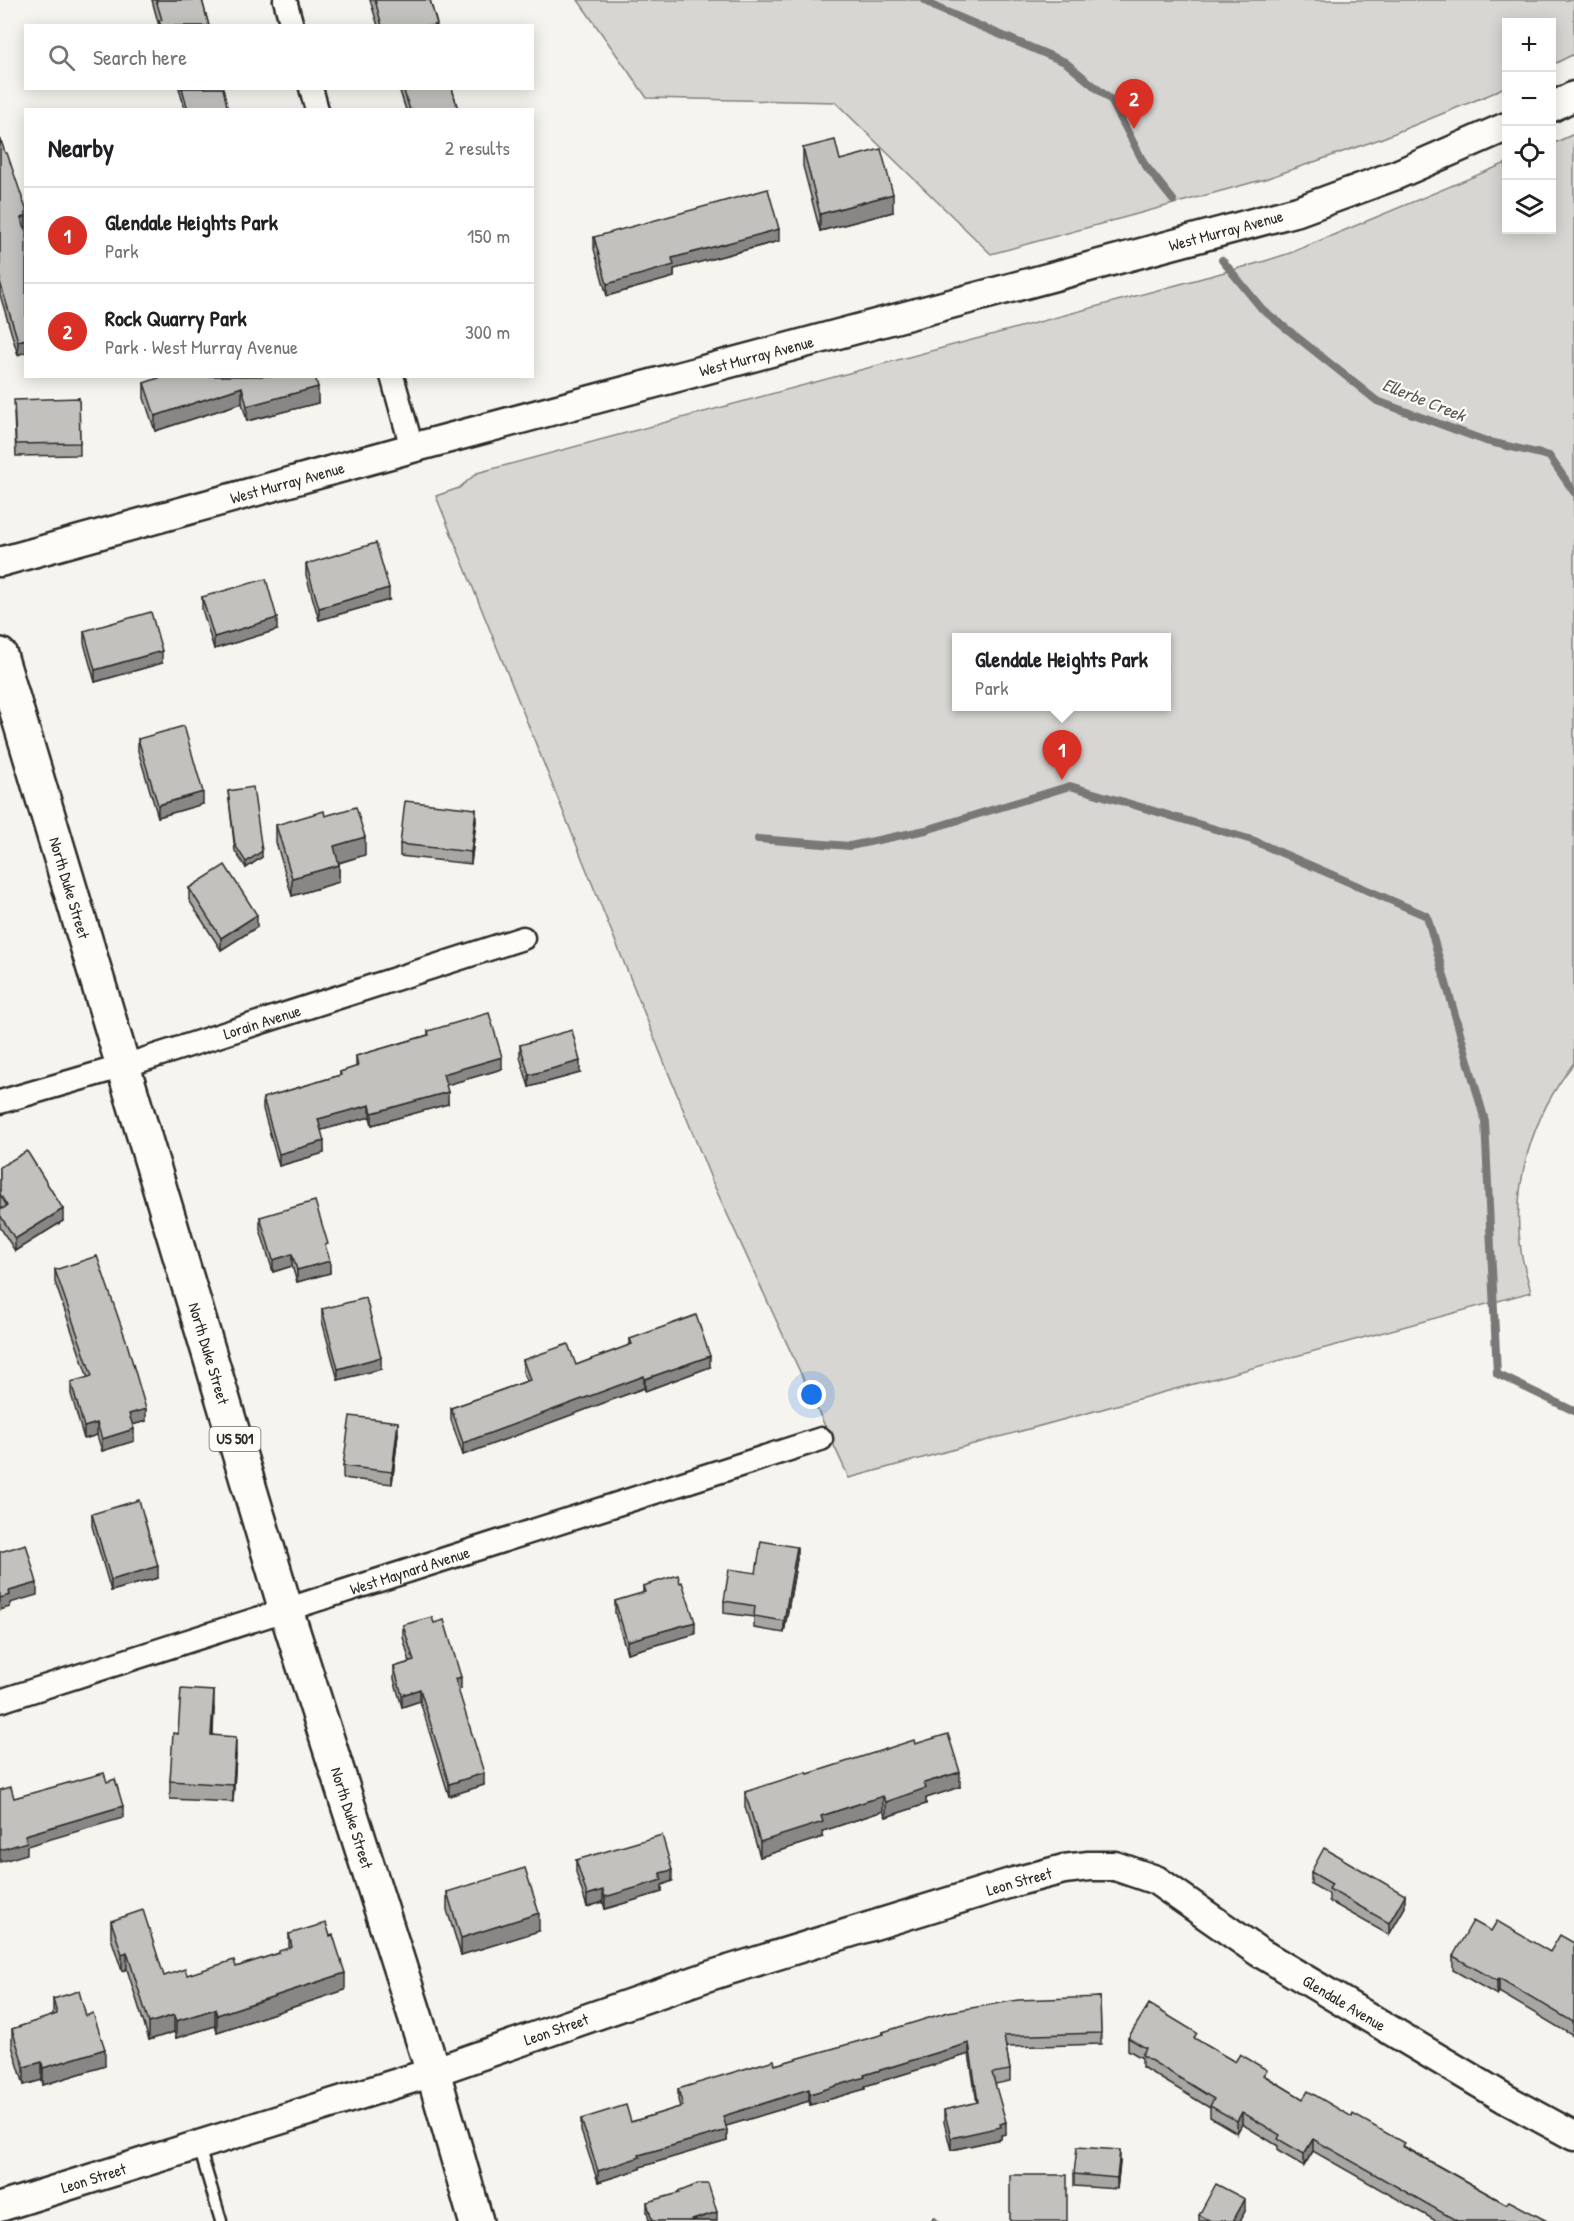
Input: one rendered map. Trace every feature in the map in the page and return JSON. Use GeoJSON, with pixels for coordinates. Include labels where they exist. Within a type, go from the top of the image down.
{"type":"FeatureCollection","features":[{"type":"Feature","properties":{"kind":"highway","name":"North Duke Street"},"geometry":{"type":"LineString","coordinates":[[0,655],[286,1610],[433,2072],[476,2221]]}},
{"type":"Feature","properties":{"kind":"street"},"geometry":{"type":"LineString","coordinates":[[285,0],[291,24]]}},
{"type":"Feature","properties":{"kind":"street"},"geometry":{"type":"LineString","coordinates":[[311,90],[316,108]]}},
{"type":"Feature","properties":{"kind":"street"},"geometry":{"type":"LineString","coordinates":[[1556,105],[1574,96]]}},
{"type":"Feature","properties":{"kind":"street","name":"West Murray Avenue"},"geometry":{"type":"LineString","coordinates":[[0,562],[412,448],[1298,211],[1396,175],[1502,129]]}},
{"type":"Feature","properties":{"kind":"street"},"geometry":{"type":"LineString","coordinates":[[393,378],[412,448]]}},
{"type":"Feature","properties":{"kind":"street","name":"Lorain Avenue"},"geometry":{"type":"LineString","coordinates":[[0,1102],[124,1066],[523,938]]}},
{"type":"Feature","properties":{"kind":"street","name":"West Maynard Avenue"},"geometry":{"type":"LineString","coordinates":[[0,1701],[821,1438]]}},
{"type":"Feature","properties":{"kind":"street","name":"Leon Street"},"geometry":{"type":"LineString","coordinates":[[0,2207],[433,2072],[710,1976],[1014,1882],[1064,1869],[1115,1866]]}},
{"type":"Feature","properties":{"kind":"street","name":"Glendale Avenue"},"geometry":{"type":"LineString","coordinates":[[1115,1866],[1156,1880],[1259,1952],[1506,2099],[1574,2136]]}},
{"type":"Feature","properties":{"kind":"lane"},"geometry":{"type":"LineString","coordinates":[[198,2145],[221,2221]]}},
{"type":"Feature","properties":{"kind":"shaded area"},"geometry":{"type":"Polygon","coordinates":[[[578,0],[1574,0],[1574,54],[1556,63],[1556,18],[1502,18],[1502,88],[1491,94],[1380,139],[1265,179],[991,254],[835,102],[647,98],[578,0]]]}},
{"type":"Feature","properties":{"kind":"shaded area"},"geometry":{"type":"Polygon","coordinates":[[[1574,134],[1574,1063],[1559,1084],[1536,1128],[1522,1176],[1519,1226],[1522,1256],[1531,1292],[849,1478],[712,1181],[436,496],[459,488],[477,473],[1290,253],[1502,165],[1502,234],[1556,234],[1556,142],[1574,134]]]}},
{"type":"Feature","properties":{"kind":"building"},"geometry":{"type":"Polygon","coordinates":[[[156,0],[202,0],[208,24],[160,24],[159,21],[162,20],[156,0]]]}},
{"type":"Feature","properties":{"kind":"building"},"geometry":{"type":"Polygon","coordinates":[[[375,0],[430,0],[437,24],[381,24],[375,0]]]}},
{"type":"Feature","properties":{"kind":"building"},"geometry":{"type":"Polygon","coordinates":[[[183,90],[223,90],[228,108],[187,108],[183,90]]]}},
{"type":"Feature","properties":{"kind":"building"},"geometry":{"type":"Polygon","coordinates":[[[404,90],[453,90],[457,108],[409,108],[404,90]]]}},
{"type":"Feature","properties":{"kind":"building"},"geometry":{"type":"Polygon","coordinates":[[[0,138],[24,203],[24,217],[21,218],[24,226],[24,340],[18,341],[0,282],[0,138]]]}},
{"type":"Feature","properties":{"kind":"building"},"geometry":{"type":"Polygon","coordinates":[[[835,140],[840,160],[881,149],[893,194],[820,214],[803,148],[835,140]]]}},
{"type":"Feature","properties":{"kind":"building"},"geometry":{"type":"Polygon","coordinates":[[[768,189],[779,229],[672,258],[674,265],[607,284],[594,237],[768,189]]]}},
{"type":"Feature","properties":{"kind":"building"},"geometry":{"type":"Polygon","coordinates":[[[158,378],[316,378],[318,387],[247,406],[242,387],[155,416],[144,383],[158,378]]]}},
{"type":"Feature","properties":{"kind":"building"},"geometry":{"type":"Polygon","coordinates":[[[79,398],[80,443],[16,444],[14,400],[79,398]]]}},
{"type":"Feature","properties":{"kind":"building"},"geometry":{"type":"Polygon","coordinates":[[[376,543],[389,588],[319,608],[306,564],[376,543]]]}},
{"type":"Feature","properties":{"kind":"building"},"geometry":{"type":"Polygon","coordinates":[[[266,579],[277,618],[214,637],[202,597],[266,579]]]}},
{"type":"Feature","properties":{"kind":"building"},"geometry":{"type":"Polygon","coordinates":[[[151,612],[162,651],[95,670],[84,631],[151,612]]]}},
{"type":"Feature","properties":{"kind":"building"},"geometry":{"type":"Polygon","coordinates":[[[184,726],[203,792],[158,805],[138,739],[184,726]]]}},
{"type":"Feature","properties":{"kind":"building"},"geometry":{"type":"Polygon","coordinates":[[[253,787],[262,851],[246,862],[235,845],[228,791],[253,787]]]}},
{"type":"Feature","properties":{"kind":"building"},"geometry":{"type":"Polygon","coordinates":[[[405,801],[476,809],[471,852],[400,844],[405,801]]]}},
{"type":"Feature","properties":{"kind":"building"},"geometry":{"type":"Polygon","coordinates":[[[356,807],[365,837],[334,846],[339,865],[292,878],[276,825],[324,811],[325,816],[356,807]]]}},
{"type":"Feature","properties":{"kind":"building"},"geometry":{"type":"Polygon","coordinates":[[[225,865],[257,915],[221,938],[189,888],[225,865]]]}},
{"type":"Feature","properties":{"kind":"building"},"geometry":{"type":"Polygon","coordinates":[[[489,1013],[502,1057],[443,1074],[448,1092],[372,1113],[370,1105],[318,1119],[324,1141],[279,1154],[263,1098],[341,1075],[340,1072],[358,1066],[356,1056],[429,1035],[428,1031],[489,1013]]]}},
{"type":"Feature","properties":{"kind":"building"},"geometry":{"type":"Polygon","coordinates":[[[572,1030],[580,1061],[529,1075],[520,1045],[572,1030]]]}},
{"type":"Feature","properties":{"kind":"building"},"geometry":{"type":"Polygon","coordinates":[[[27,1151],[63,1209],[15,1239],[0,1215],[0,1210],[7,1206],[0,1194],[0,1167],[27,1151]]]}},
{"type":"Feature","properties":{"kind":"building"},"geometry":{"type":"Polygon","coordinates":[[[315,1201],[328,1244],[325,1245],[330,1261],[297,1270],[292,1254],[273,1260],[260,1217],[315,1201]]]}},
{"type":"Feature","properties":{"kind":"building"},"geometry":{"type":"Polygon","coordinates":[[[97,1256],[126,1340],[146,1409],[129,1414],[134,1429],[102,1439],[97,1423],[84,1427],[71,1382],[92,1376],[55,1270],[97,1256]]]}},
{"type":"Feature","properties":{"kind":"building"},"geometry":{"type":"Polygon","coordinates":[[[366,1298],[381,1357],[338,1369],[322,1309],[366,1298]]]}},
{"type":"Feature","properties":{"kind":"building"},"geometry":{"type":"Polygon","coordinates":[[[696,1315],[710,1356],[645,1379],[644,1376],[463,1443],[451,1408],[530,1380],[523,1360],[568,1344],[576,1365],[632,1344],[630,1339],[696,1315]]]}},
{"type":"Feature","properties":{"kind":"building"},"geometry":{"type":"Polygon","coordinates":[[[350,1416],[398,1422],[392,1472],[343,1466],[350,1416]]]}},
{"type":"Feature","properties":{"kind":"building"},"geometry":{"type":"Polygon","coordinates":[[[139,1500],[158,1566],[111,1580],[92,1514],[139,1500]]]}},
{"type":"Feature","properties":{"kind":"building"},"geometry":{"type":"Polygon","coordinates":[[[761,1541],[797,1547],[784,1621],[754,1616],[755,1606],[724,1601],[729,1569],[756,1573],[761,1541]]]}},
{"type":"Feature","properties":{"kind":"building"},"geometry":{"type":"Polygon","coordinates":[[[26,1544],[37,1583],[9,1591],[10,1595],[0,1598],[0,1552],[26,1544]]]}},
{"type":"Feature","properties":{"kind":"building"},"geometry":{"type":"Polygon","coordinates":[[[678,1575],[695,1622],[627,1641],[615,1601],[645,1592],[643,1586],[678,1575]]]}},
{"type":"Feature","properties":{"kind":"building"},"geometry":{"type":"Polygon","coordinates":[[[432,1617],[434,1623],[444,1620],[461,1677],[455,1679],[484,1773],[449,1784],[420,1689],[402,1695],[394,1667],[414,1661],[403,1625],[432,1617]]]}},
{"type":"Feature","properties":{"kind":"building"},"geometry":{"type":"Polygon","coordinates":[[[181,1689],[214,1691],[211,1735],[236,1737],[233,1785],[170,1781],[173,1733],[178,1734],[181,1689]]]}},
{"type":"Feature","properties":{"kind":"building"},"geometry":{"type":"Polygon","coordinates":[[[948,1734],[960,1772],[924,1783],[926,1788],[886,1802],[883,1796],[821,1816],[823,1822],[760,1842],[745,1792],[914,1740],[915,1744],[948,1734]]]}},
{"type":"Feature","properties":{"kind":"building"},"geometry":{"type":"Polygon","coordinates":[[[104,1773],[107,1782],[115,1779],[123,1806],[25,1835],[27,1842],[0,1850],[0,1790],[11,1787],[14,1798],[104,1773]]]}},
{"type":"Feature","properties":{"kind":"building"},"geometry":{"type":"Polygon","coordinates":[[[662,1835],[672,1870],[660,1873],[662,1880],[605,1897],[603,1890],[587,1895],[576,1860],[662,1835]]]}},
{"type":"Feature","properties":{"kind":"building"},"geometry":{"type":"Polygon","coordinates":[[[1324,1848],[1405,1895],[1389,1923],[1329,1889],[1332,1884],[1311,1872],[1324,1848]]]}},
{"type":"Feature","properties":{"kind":"building"},"geometry":{"type":"Polygon","coordinates":[[[525,1868],[539,1913],[461,1938],[447,1892],[525,1868]]]}},
{"type":"Feature","properties":{"kind":"building"},"geometry":{"type":"Polygon","coordinates":[[[143,1910],[164,1976],[185,1969],[187,1975],[234,1960],[236,1967],[279,1953],[279,1951],[292,1947],[289,1934],[326,1923],[330,1936],[333,1935],[345,1973],[217,2015],[215,2009],[176,2021],[174,2015],[149,2023],[127,1952],[122,1954],[111,1921],[143,1910]]]}},
{"type":"Feature","properties":{"kind":"building"},"geometry":{"type":"Polygon","coordinates":[[[1473,1921],[1491,1931],[1497,1921],[1550,1952],[1560,1935],[1574,1943],[1573,2022],[1499,1978],[1497,1981],[1453,1956],[1473,1921]]]}},
{"type":"Feature","properties":{"kind":"building"},"geometry":{"type":"Polygon","coordinates":[[[79,1991],[86,2016],[93,2013],[105,2049],[43,2068],[42,2062],[24,2067],[12,2029],[57,2014],[53,1999],[79,1991]]]}},
{"type":"Feature","properties":{"kind":"building"},"geometry":{"type":"Polygon","coordinates":[[[1100,1997],[1101,2033],[1004,2036],[1010,2070],[992,2073],[1006,2122],[1000,2124],[1001,2127],[951,2138],[944,2110],[978,2102],[969,2043],[810,2094],[809,2089],[723,2116],[727,2130],[639,2155],[640,2157],[598,2171],[581,2119],[626,2105],[631,2122],[683,2106],[678,2089],[774,2060],[775,2065],[884,2034],[883,2032],[948,2012],[1018,2000],[1100,1997]]]}},
{"type":"Feature","properties":{"kind":"building"},"geometry":{"type":"Polygon","coordinates":[[[1149,2004],[1197,2033],[1194,2038],[1235,2062],[1240,2054],[1267,2070],[1263,2075],[1303,2099],[1308,2091],[1352,2117],[1353,2114],[1404,2143],[1402,2146],[1506,2204],[1509,2201],[1547,2221],[1457,2221],[1313,2139],[1304,2154],[1278,2139],[1280,2135],[1242,2112],[1237,2121],[1210,2106],[1214,2099],[1142,2055],[1146,2048],[1128,2038],[1149,2004]]]}},
{"type":"Feature","properties":{"kind":"building"},"geometry":{"type":"Polygon","coordinates":[[[1077,2147],[1120,2150],[1117,2178],[1074,2174],[1077,2147]]]}},
{"type":"Feature","properties":{"kind":"building"},"geometry":{"type":"Polygon","coordinates":[[[1010,2175],[1067,2175],[1067,2221],[1010,2221],[1010,2175]]]}},
{"type":"Feature","properties":{"kind":"building"},"geometry":{"type":"Polygon","coordinates":[[[698,2184],[708,2184],[717,2212],[689,2221],[652,2221],[647,2202],[679,2193],[698,2184]]]}},
{"type":"Feature","properties":{"kind":"building"},"geometry":{"type":"Polygon","coordinates":[[[1216,2184],[1245,2199],[1233,2221],[1211,2221],[1199,2215],[1216,2184]]]}},
{"type":"Feature","properties":{"kind":"waterway","name":"Ellerbe Creek"},"geometry":{"type":"LineString","coordinates":[[924,0],[937,8],[1065,62],[1111,100],[1145,165],[1173,200]]}},
{"type":"Feature","properties":{"kind":"waterway","name":"Ellerbe Creek"},"geometry":{"type":"LineString","coordinates":[[1222,260],[1262,309],[1377,401],[1486,441],[1549,456],[1574,492]]}},
{"type":"Feature","properties":{"kind":"waterway"},"geometry":{"type":"LineString","coordinates":[[758,839],[850,846],[926,830],[1070,786],[1252,840],[1427,916],[1485,1121],[1497,1374],[1574,1411]]}},
{"type":"Feature","properties":{"kind":"place","name":"Rock Quarry Park"},"geometry":{"type":"Point","coordinates":[1134,129]}},
{"type":"Feature","properties":{"kind":"place","name":"Glendale Heights Park"},"geometry":{"type":"Point","coordinates":[1062,780]}}]}
